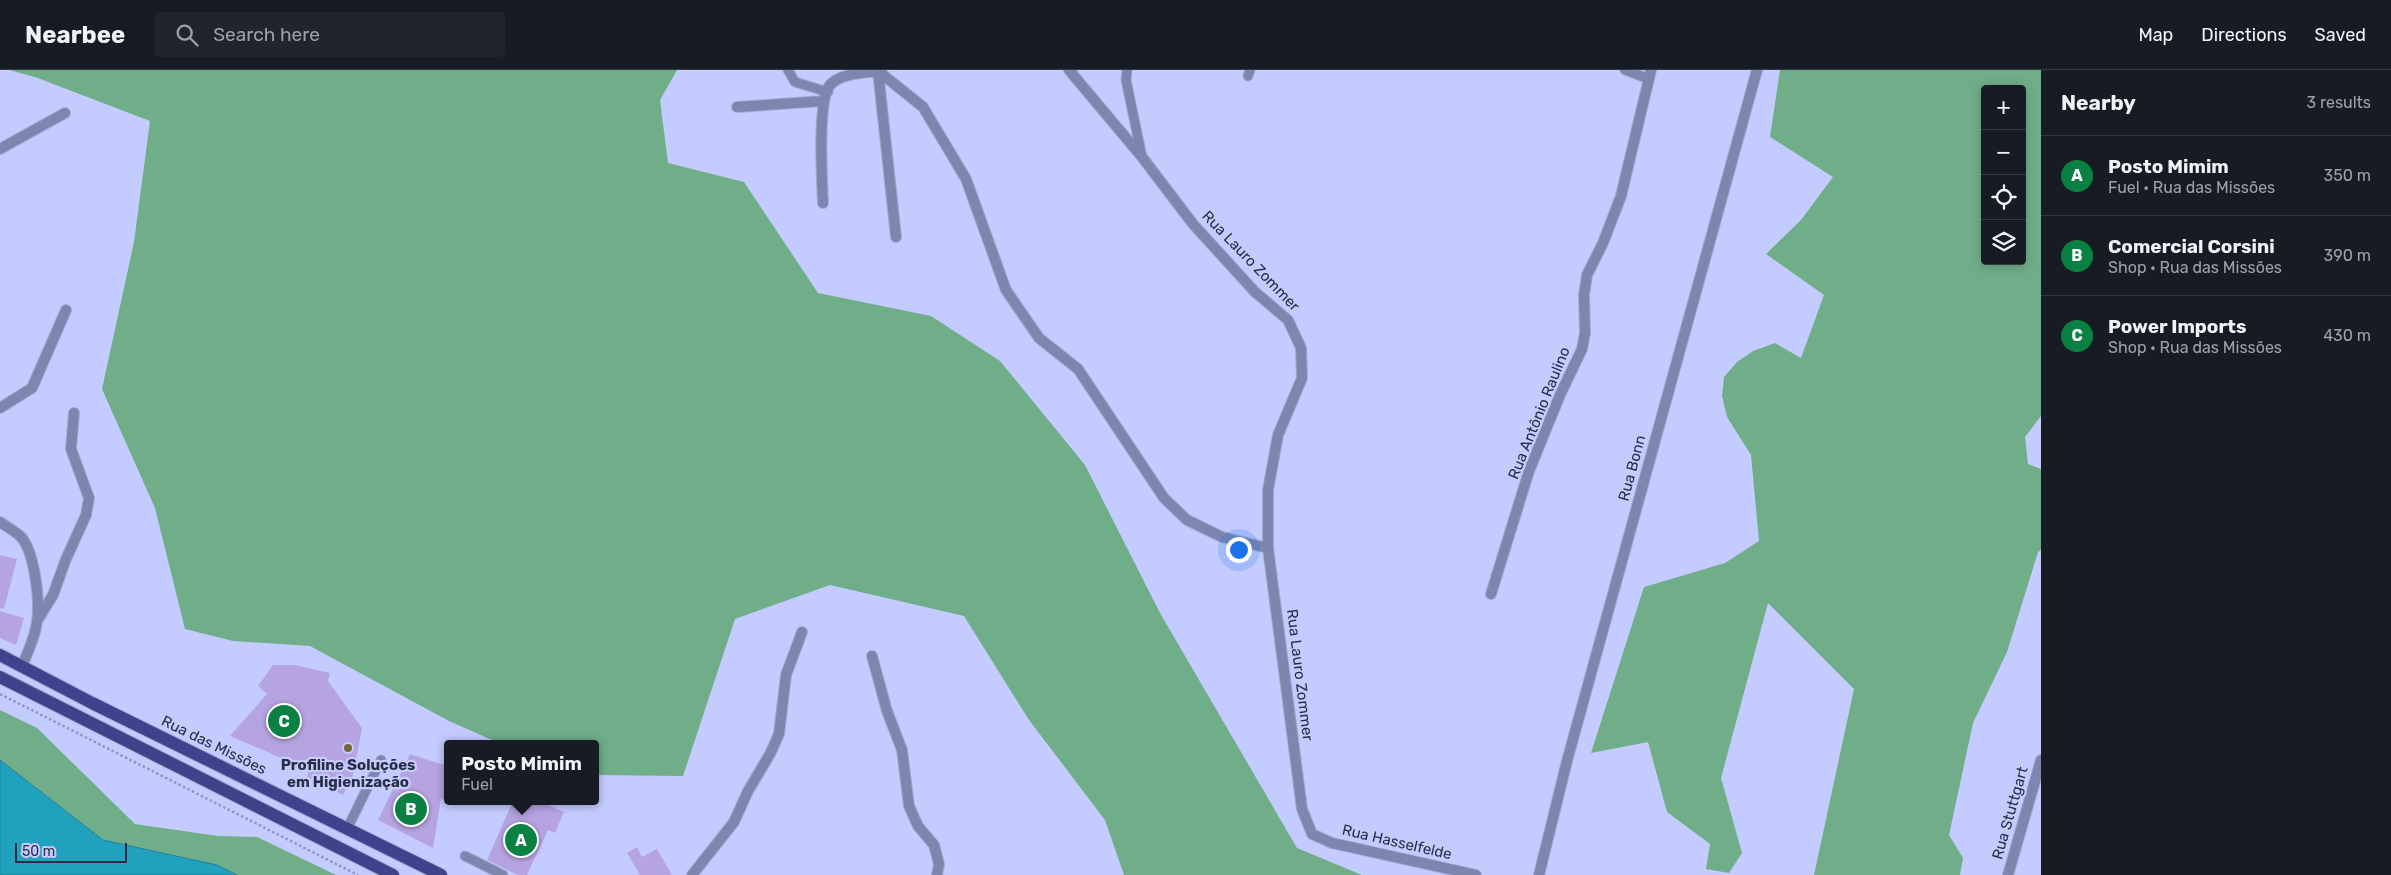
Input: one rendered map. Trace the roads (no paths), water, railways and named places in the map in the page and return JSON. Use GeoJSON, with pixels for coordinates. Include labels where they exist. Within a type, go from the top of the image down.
{"type":"FeatureCollection","features":[{"type":"Feature","properties":{"kind":"main road","name":"Rua das Missões"},"geometry":{"type":"LineString","coordinates":[[0,655],[92,703],[441,875]]}},
{"type":"Feature","properties":{"kind":"main road"},"geometry":{"type":"LineString","coordinates":[[0,677],[394,875]]}},
{"type":"Feature","properties":{"kind":"street"},"geometry":{"type":"LineString","coordinates":[[878,70],[896,237]]}},
{"type":"Feature","properties":{"kind":"street"},"geometry":{"type":"LineString","coordinates":[[823,203],[822,141],[826,96],[831,84],[849,75],[878,70],[923,107],[966,179],[1006,290],[1039,338],[1078,369],[1164,498],[1187,520],[1222,537],[1268,548]]}},
{"type":"Feature","properties":{"kind":"street","name":"Rua Lauro Zommer"},"geometry":{"type":"LineString","coordinates":[[1068,70],[1142,157],[1193,224],[1256,292],[1288,320],[1301,348],[1302,378],[1278,435],[1268,490],[1268,548],[1302,809],[1312,834]]}},
{"type":"Feature","properties":{"kind":"street","name":"Rua Bonn"},"geometry":{"type":"LineString","coordinates":[[1539,875],[1567,760],[1757,70]]}},
{"type":"Feature","properties":{"kind":"street","name":"Rua Antônio Raulino"},"geometry":{"type":"LineString","coordinates":[[1491,594],[1529,470],[1560,395],[1582,349],[1585,333],[1584,295],[1587,275],[1603,244],[1621,196],[1650,74]]}},
{"type":"Feature","properties":{"kind":"street"},"geometry":{"type":"LineString","coordinates":[[736,107],[826,96]]}},
{"type":"Feature","properties":{"kind":"street"},"geometry":{"type":"LineString","coordinates":[[0,149],[65,113]]}},
{"type":"Feature","properties":{"kind":"street"},"geometry":{"type":"LineString","coordinates":[[0,406],[32,388],[66,310]]}},
{"type":"Feature","properties":{"kind":"street"},"geometry":{"type":"LineString","coordinates":[[37,621],[53,595],[66,558],[86,515],[89,498],[71,450],[74,413]]}},
{"type":"Feature","properties":{"kind":"street"},"geometry":{"type":"LineString","coordinates":[[0,522],[22,538],[32,560],[36,584],[37,621],[32,644],[22,666]]}},
{"type":"Feature","properties":{"kind":"street"},"geometry":{"type":"LineString","coordinates":[[692,875],[734,822],[748,791],[770,754],[779,734],[786,675],[802,632]]}},
{"type":"Feature","properties":{"kind":"street"},"geometry":{"type":"LineString","coordinates":[[872,656],[887,710],[902,750],[908,806],[918,826],[934,845],[939,864],[937,875]]}},
{"type":"Feature","properties":{"kind":"street","name":"Rua Stuttgart"},"geometry":{"type":"LineString","coordinates":[[2008,875],[2041,760]]}},
{"type":"Feature","properties":{"kind":"street","name":"Rua Hasselfelde"},"geometry":{"type":"LineString","coordinates":[[1312,834],[1332,843],[1476,875]]}},
{"type":"Feature","properties":{"kind":"lane"},"geometry":{"type":"LineString","coordinates":[[788,70],[795,82],[826,96]]}},
{"type":"Feature","properties":{"kind":"lane"},"geometry":{"type":"LineString","coordinates":[[1127,70],[1126,80],[1142,157]]}},
{"type":"Feature","properties":{"kind":"lane"},"geometry":{"type":"LineString","coordinates":[[1625,70],[1650,74]]}},
{"type":"Feature","properties":{"kind":"lane"},"geometry":{"type":"LineString","coordinates":[[347,829],[381,760]]}},
{"type":"Feature","properties":{"kind":"lane"},"geometry":{"type":"LineString","coordinates":[[465,856],[503,875]]}},
{"type":"Feature","properties":{"kind":"water"},"geometry":{"type":"Polygon","coordinates":[[[0,760],[103,840],[217,865],[237,875],[0,875],[0,760]]]}},
{"type":"Feature","properties":{"kind":"place","name":"Power Imports"},"geometry":{"type":"Point","coordinates":[284,721]}},
{"type":"Feature","properties":{"kind":"place","name":"Profiline Soluções em Higienização"},"geometry":{"type":"Point","coordinates":[348,748]}},
{"type":"Feature","properties":{"kind":"place","name":"Comercial Corsini"},"geometry":{"type":"Point","coordinates":[411,809]}},
{"type":"Feature","properties":{"kind":"place","name":"Posto Mimim"},"geometry":{"type":"Point","coordinates":[521,840]}}]}
